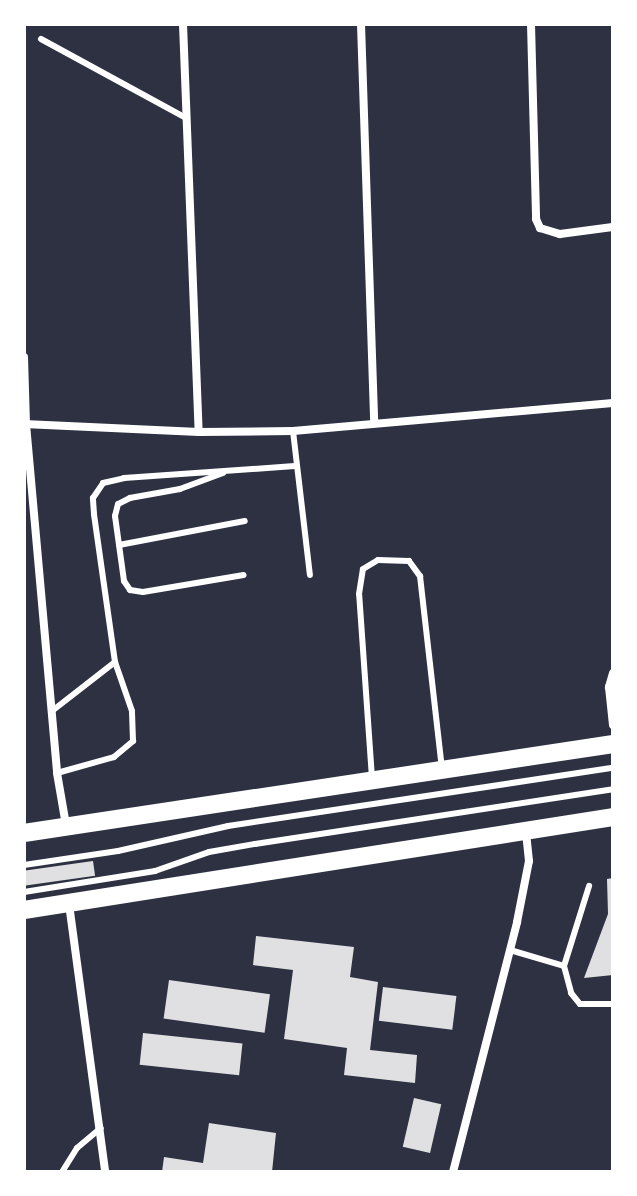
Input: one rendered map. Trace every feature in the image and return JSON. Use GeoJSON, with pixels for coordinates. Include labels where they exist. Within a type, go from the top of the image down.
{"type":"FeatureCollection","features":[{"type":"Feature","properties":{"kind":"main road"},"geometry":{"type":"LineString","coordinates":[[24,833],[613,744]]}},
{"type":"Feature","properties":{"kind":"main road"},"geometry":{"type":"LineString","coordinates":[[24,910],[613,817]]}},
{"type":"Feature","properties":{"kind":"street"},"geometry":{"type":"LineString","coordinates":[[183,24],[199,432]]}},
{"type":"Feature","properties":{"kind":"street"},"geometry":{"type":"LineString","coordinates":[[361,24],[374,423]]}},
{"type":"Feature","properties":{"kind":"street"},"geometry":{"type":"LineString","coordinates":[[531,24],[536,219],[540,228],[560,234],[613,227]]}},
{"type":"Feature","properties":{"kind":"street"},"geometry":{"type":"LineString","coordinates":[[24,357],[25,424],[57,773],[66,827]]}},
{"type":"Feature","properties":{"kind":"street"},"geometry":{"type":"LineString","coordinates":[[25,424],[199,432],[293,431],[613,403]]}},
{"type":"Feature","properties":{"kind":"street"},"geometry":{"type":"LineString","coordinates":[[613,673],[609,687],[613,725]]}},
{"type":"Feature","properties":{"kind":"street"},"geometry":{"type":"LineString","coordinates":[[453,1172],[510,950],[529,861],[526,831]]}},
{"type":"Feature","properties":{"kind":"street"},"geometry":{"type":"LineString","coordinates":[[69,903],[105,1172]]}},
{"type":"Feature","properties":{"kind":"lane"},"geometry":{"type":"LineString","coordinates":[[41,39],[186,118]]}},
{"type":"Feature","properties":{"kind":"lane"},"geometry":{"type":"LineString","coordinates":[[293,431],[310,575]]}},
{"type":"Feature","properties":{"kind":"lane"},"geometry":{"type":"LineString","coordinates":[[57,773],[114,757],[133,741],[132,711],[115,662],[94,514],[96,491],[103,483],[124,478],[295,466]]}},
{"type":"Feature","properties":{"kind":"lane"},"geometry":{"type":"LineString","coordinates":[[230,470],[180,489],[123,500],[115,516],[124,581],[130,590],[143,592],[244,575]]}},
{"type":"Feature","properties":{"kind":"lane"},"geometry":{"type":"LineString","coordinates":[[119,545],[245,521]]}},
{"type":"Feature","properties":{"kind":"lane"},"geometry":{"type":"LineString","coordinates":[[373,782],[359,594],[363,569],[378,560],[409,561],[420,576],[443,772]]}},
{"type":"Feature","properties":{"kind":"lane"},"geometry":{"type":"LineString","coordinates":[[52,711],[115,662]]}},
{"type":"Feature","properties":{"kind":"lane"},"geometry":{"type":"LineString","coordinates":[[24,865],[118,851],[228,826],[613,768]]}},
{"type":"Feature","properties":{"kind":"lane"},"geometry":{"type":"LineString","coordinates":[[24,892],[155,871],[209,852],[613,789]]}},
{"type":"Feature","properties":{"kind":"lane"},"geometry":{"type":"LineString","coordinates":[[589,886],[564,966],[571,993],[580,1004],[613,1004]]}},
{"type":"Feature","properties":{"kind":"lane"},"geometry":{"type":"LineString","coordinates":[[510,950],[564,966]]}},
{"type":"Feature","properties":{"kind":"lane"},"geometry":{"type":"LineString","coordinates":[[62,1172],[77,1148],[101,1128]]}},
{"type":"Feature","properties":{"kind":"building"},"geometry":{"type":"Polygon","coordinates":[[[93,861],[95,876],[26,886],[24,871],[93,861]]]}},
{"type":"Feature","properties":{"kind":"building"},"geometry":{"type":"Polygon","coordinates":[[[613,878],[613,975],[584,978],[608,914],[607,879],[613,878]]]}},
{"type":"Feature","properties":{"kind":"building"},"geometry":{"type":"Polygon","coordinates":[[[256,936],[354,947],[350,977],[378,982],[370,1050],[417,1055],[415,1083],[344,1075],[347,1048],[284,1039],[293,970],[253,965],[256,936]]]}},
{"type":"Feature","properties":{"kind":"building"},"geometry":{"type":"Polygon","coordinates":[[[169,980],[270,994],[265,1033],[164,1019],[169,980]]]}},
{"type":"Feature","properties":{"kind":"building"},"geometry":{"type":"Polygon","coordinates":[[[383,987],[456,996],[452,1030],[379,1021],[383,987]]]}},
{"type":"Feature","properties":{"kind":"building"},"geometry":{"type":"Polygon","coordinates":[[[143,1033],[242,1043],[239,1075],[140,1065],[143,1033]]]}},
{"type":"Feature","properties":{"kind":"building"},"geometry":{"type":"Polygon","coordinates":[[[414,1098],[441,1104],[430,1153],[403,1147],[414,1098]]]}},
{"type":"Feature","properties":{"kind":"building"},"geometry":{"type":"Polygon","coordinates":[[[209,1123],[276,1133],[272,1172],[162,1172],[164,1157],[203,1163],[209,1123]]]}}]}
